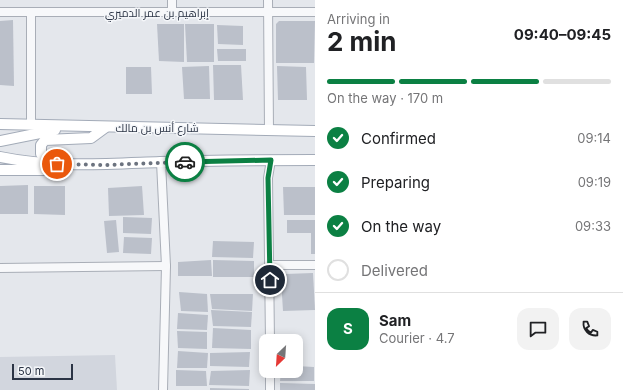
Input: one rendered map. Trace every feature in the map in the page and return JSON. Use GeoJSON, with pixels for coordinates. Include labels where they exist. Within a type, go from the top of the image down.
{"type":"FeatureCollection","features":[{"type":"Feature","properties":{"kind":"main road","name":"شارع أنس بن مالك"},"geometry":{"type":"LineString","coordinates":[[0,124],[315,131]]}},
{"type":"Feature","properties":{"kind":"main road"},"geometry":{"type":"LineString","coordinates":[[0,141],[47,132],[68,125]]}},
{"type":"Feature","properties":{"kind":"main road"},"geometry":{"type":"LineString","coordinates":[[72,165],[63,160],[45,157],[40,151],[40,145],[45,140],[49,139],[91,138],[106,127]]}},
{"type":"Feature","properties":{"kind":"main road"},"geometry":{"type":"LineString","coordinates":[[0,157],[72,165],[315,160]]}},
{"type":"Feature","properties":{"kind":"main road"},"geometry":{"type":"LineString","coordinates":[[0,170],[58,170],[72,165]]}},
{"type":"Feature","properties":{"kind":"street"},"geometry":{"type":"LineString","coordinates":[[172,0],[172,13]]}},
{"type":"Feature","properties":{"kind":"street"},"geometry":{"type":"LineString","coordinates":[[268,0],[269,130]]}},
{"type":"Feature","properties":{"kind":"street","name":"إبراهيم بن عمر الدميري"},"geometry":{"type":"LineString","coordinates":[[0,12],[315,12]]}},
{"type":"Feature","properties":{"kind":"street"},"geometry":{"type":"LineString","coordinates":[[31,12],[31,125]]}},
{"type":"Feature","properties":{"kind":"street"},"geometry":{"type":"LineString","coordinates":[[270,334],[268,178],[271,160]]}},
{"type":"Feature","properties":{"kind":"street"},"geometry":{"type":"LineString","coordinates":[[161,162],[166,266],[163,390]]}},
{"type":"Feature","properties":{"kind":"street"},"geometry":{"type":"LineString","coordinates":[[270,265],[315,265]]}},
{"type":"Feature","properties":{"kind":"street"},"geometry":{"type":"LineString","coordinates":[[0,268],[166,266]]}},
{"type":"Feature","properties":{"kind":"street"},"geometry":{"type":"LineString","coordinates":[[270,378],[270,390]]}},
{"type":"Feature","properties":{"kind":"shaded area"},"geometry":{"type":"Polygon","coordinates":[[[115,355],[117,390],[0,390],[0,357],[115,355]]]}},
{"type":"Feature","properties":{"kind":"building"},"geometry":{"type":"Polygon","coordinates":[[[13,20],[14,86],[0,85],[0,21],[13,20]]]}},
{"type":"Feature","properties":{"kind":"building"},"geometry":{"type":"Polygon","coordinates":[[[279,21],[315,21],[314,63],[276,63],[276,24],[279,21]]]}},
{"type":"Feature","properties":{"kind":"building"},"geometry":{"type":"Polygon","coordinates":[[[157,24],[184,24],[184,62],[159,61],[157,24]]]}},
{"type":"Feature","properties":{"kind":"building"},"geometry":{"type":"Polygon","coordinates":[[[185,24],[214,24],[214,62],[187,62],[185,24]]]}},
{"type":"Feature","properties":{"kind":"building"},"geometry":{"type":"Polygon","coordinates":[[[217,25],[243,26],[243,45],[218,44],[217,25]]]}},
{"type":"Feature","properties":{"kind":"building"},"geometry":{"type":"Polygon","coordinates":[[[217,49],[246,49],[246,61],[218,61],[217,49]]]}},
{"type":"Feature","properties":{"kind":"building"},"geometry":{"type":"Polygon","coordinates":[[[213,65],[241,65],[243,100],[214,100],[213,65]]]}},
{"type":"Feature","properties":{"kind":"building"},"geometry":{"type":"Polygon","coordinates":[[[209,66],[210,99],[184,99],[182,67],[209,66]]]}},
{"type":"Feature","properties":{"kind":"building"},"geometry":{"type":"Polygon","coordinates":[[[277,66],[306,67],[307,100],[278,100],[277,66]]]}},
{"type":"Feature","properties":{"kind":"building"},"geometry":{"type":"Polygon","coordinates":[[[126,67],[151,67],[152,94],[126,94],[126,67]]]}},
{"type":"Feature","properties":{"kind":"building"},"geometry":{"type":"Polygon","coordinates":[[[28,185],[28,214],[0,214],[0,186],[28,185]]]}},
{"type":"Feature","properties":{"kind":"building"},"geometry":{"type":"Polygon","coordinates":[[[34,186],[65,186],[65,215],[34,214],[34,186]]]}},
{"type":"Feature","properties":{"kind":"building"},"geometry":{"type":"Polygon","coordinates":[[[142,186],[144,215],[109,216],[108,188],[142,186]]]}},
{"type":"Feature","properties":{"kind":"building"},"geometry":{"type":"Polygon","coordinates":[[[283,187],[315,187],[315,215],[284,215],[283,187]]]}},
{"type":"Feature","properties":{"kind":"building"},"geometry":{"type":"Polygon","coordinates":[[[123,217],[152,218],[151,234],[123,233],[123,217]]]}},
{"type":"Feature","properties":{"kind":"building"},"geometry":{"type":"Polygon","coordinates":[[[116,220],[119,252],[107,253],[104,221],[116,220]]]}},
{"type":"Feature","properties":{"kind":"building"},"geometry":{"type":"Polygon","coordinates":[[[287,220],[315,220],[315,254],[311,254],[311,233],[287,233],[287,220]]]}},
{"type":"Feature","properties":{"kind":"building"},"geometry":{"type":"Polygon","coordinates":[[[124,237],[152,238],[151,254],[123,253],[124,237]]]}},
{"type":"Feature","properties":{"kind":"building"},"geometry":{"type":"Polygon","coordinates":[[[213,241],[254,242],[253,258],[212,257],[213,241]]]}},
{"type":"Feature","properties":{"kind":"building"},"geometry":{"type":"Polygon","coordinates":[[[211,260],[212,276],[178,276],[178,262],[211,260]]]}},
{"type":"Feature","properties":{"kind":"building"},"geometry":{"type":"Polygon","coordinates":[[[213,260],[254,261],[254,277],[213,277],[213,260]]]}},
{"type":"Feature","properties":{"kind":"building"},"geometry":{"type":"Polygon","coordinates":[[[313,273],[315,310],[283,311],[281,279],[285,274],[313,273]]]}},
{"type":"Feature","properties":{"kind":"building"},"geometry":{"type":"Polygon","coordinates":[[[179,292],[207,294],[208,312],[181,311],[179,292]]]}},
{"type":"Feature","properties":{"kind":"building"},"geometry":{"type":"Polygon","coordinates":[[[210,294],[253,294],[252,311],[212,309],[210,294]]]}},
{"type":"Feature","properties":{"kind":"building"},"geometry":{"type":"Polygon","coordinates":[[[211,310],[252,312],[251,327],[213,326],[211,310]]]}},
{"type":"Feature","properties":{"kind":"building"},"geometry":{"type":"Polygon","coordinates":[[[178,313],[208,315],[207,330],[177,329],[178,313]]]}},
{"type":"Feature","properties":{"kind":"building"},"geometry":{"type":"Polygon","coordinates":[[[213,328],[251,330],[251,349],[212,348],[213,328]]]}},
{"type":"Feature","properties":{"kind":"building"},"geometry":{"type":"Polygon","coordinates":[[[177,331],[207,332],[207,349],[178,348],[177,331]]]}},
{"type":"Feature","properties":{"kind":"building"},"geometry":{"type":"Polygon","coordinates":[[[178,351],[208,353],[207,368],[177,368],[178,351]]]}},
{"type":"Feature","properties":{"kind":"building"},"geometry":{"type":"Polygon","coordinates":[[[250,352],[249,367],[210,366],[210,353],[250,352]]]}},
{"type":"Feature","properties":{"kind":"building"},"geometry":{"type":"Polygon","coordinates":[[[303,366],[314,367],[314,381],[280,381],[280,378],[303,378],[303,366]]]}},
{"type":"Feature","properties":{"kind":"building"},"geometry":{"type":"Polygon","coordinates":[[[176,370],[206,371],[207,386],[176,386],[176,370]]]}},
{"type":"Feature","properties":{"kind":"building"},"geometry":{"type":"Polygon","coordinates":[[[250,370],[249,386],[209,385],[211,371],[250,370]]]}},
{"type":"Feature","properties":{"kind":"building"},"geometry":{"type":"Polygon","coordinates":[[[280,383],[315,384],[315,390],[280,390],[280,383]]]}},
{"type":"Feature","properties":{"kind":"building"},"geometry":{"type":"Polygon","coordinates":[[[210,388],[249,389],[249,390],[210,390],[210,388]]]}},
{"type":"Feature","properties":{"kind":"way so far"},"geometry":{"type":"LineString","coordinates":[[57,164],[105,165],[185,162]]}},
{"type":"Feature","properties":{"kind":"route"},"geometry":{"type":"LineString","coordinates":[[185,162],[271,160],[268,178],[270,280]]}}]}
